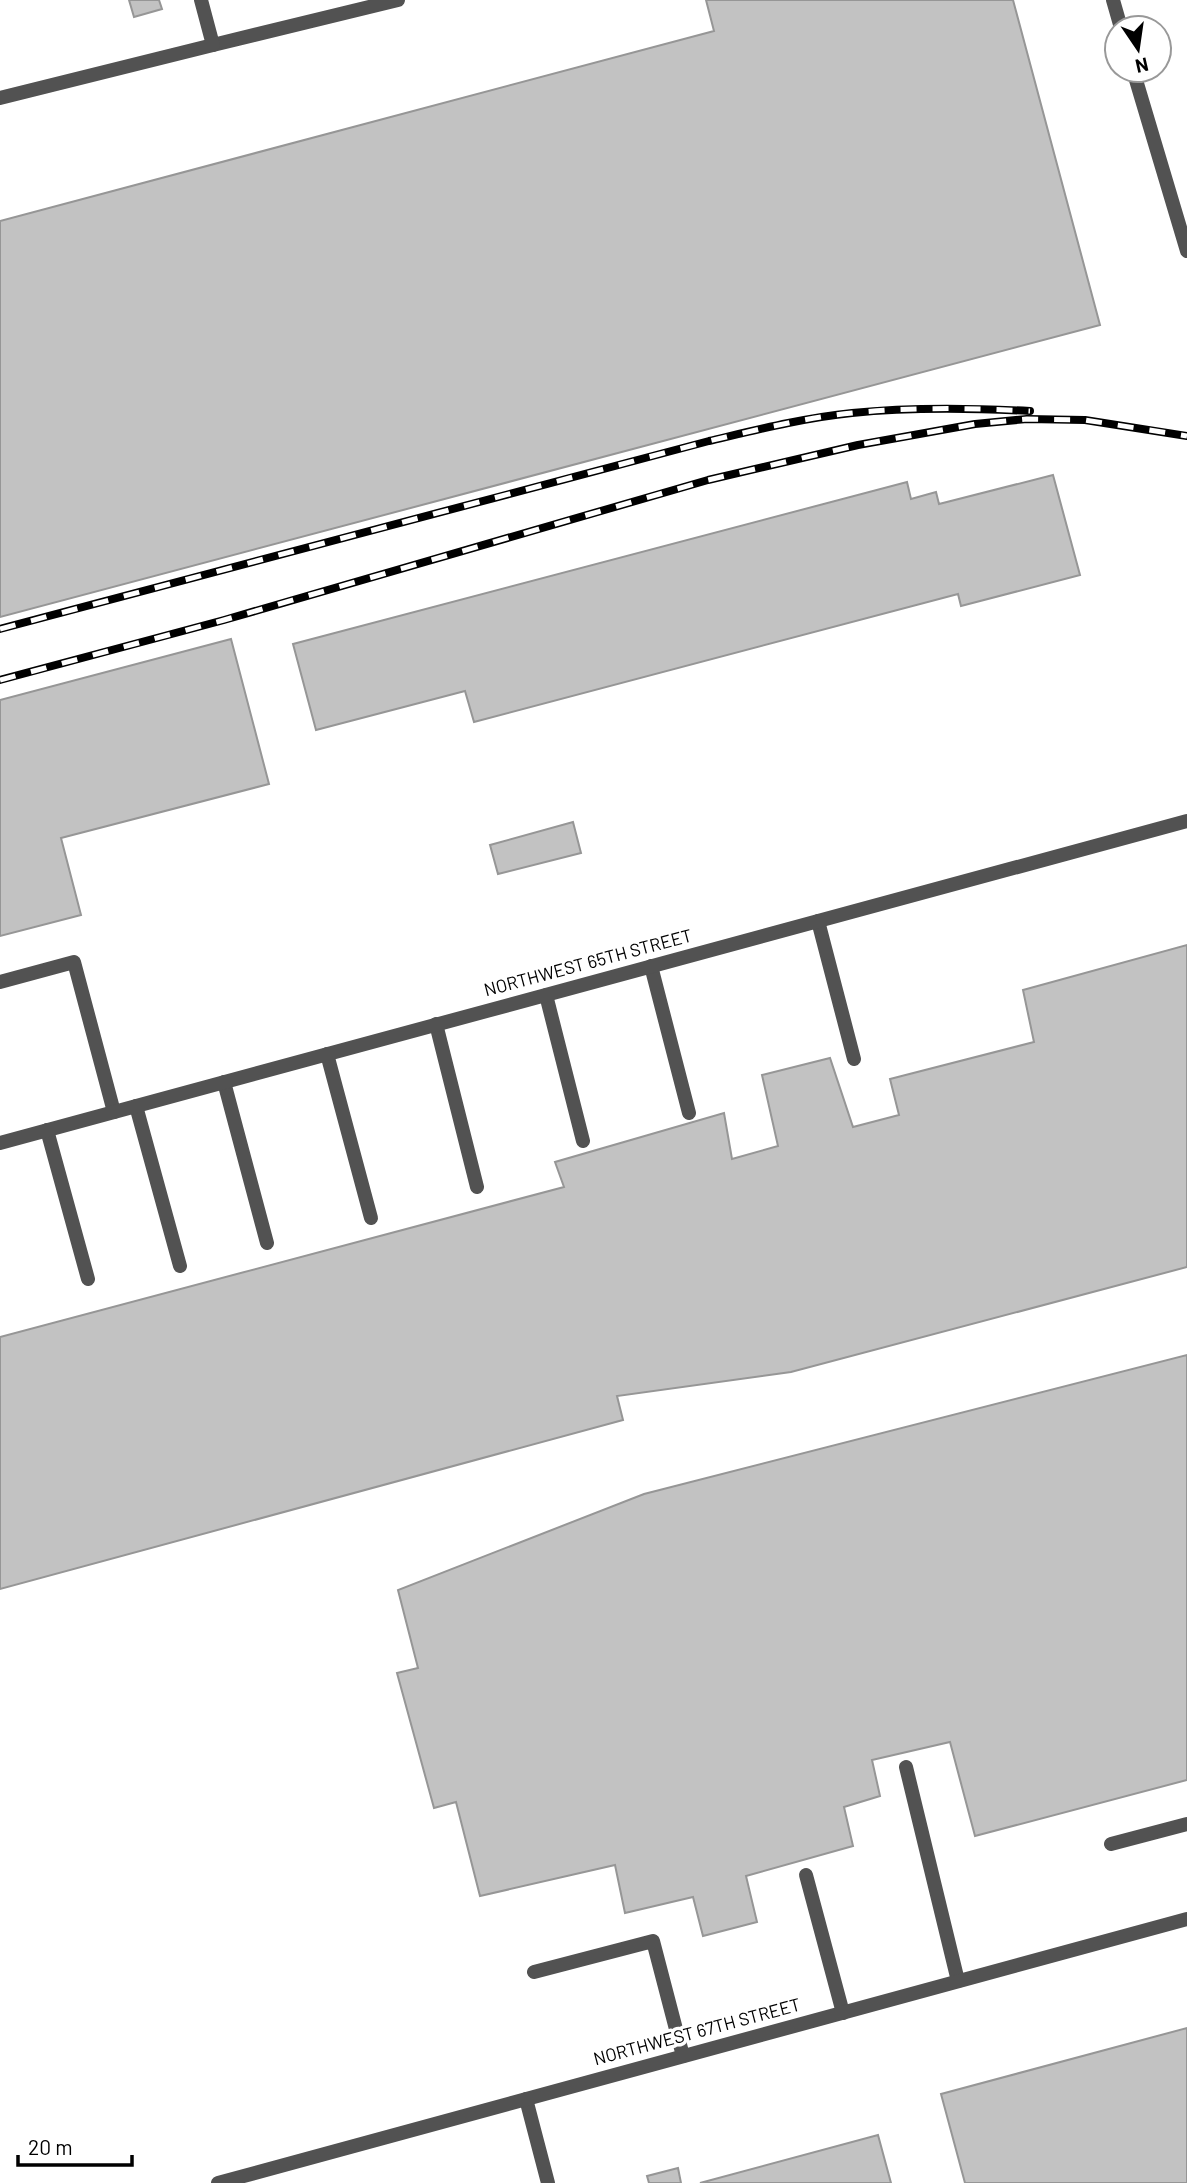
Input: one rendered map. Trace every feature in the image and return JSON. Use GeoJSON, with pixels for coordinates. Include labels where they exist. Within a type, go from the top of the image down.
{"type":"FeatureCollection","features":[{"type":"Feature","properties":{"kind":"street"},"geometry":{"type":"LineString","coordinates":[[201,0],[213,45]]}},
{"type":"Feature","properties":{"kind":"street"},"geometry":{"type":"LineString","coordinates":[[0,98],[398,0]]}},
{"type":"Feature","properties":{"kind":"street"},"geometry":{"type":"LineString","coordinates":[[1137,84],[1187,251]]}},
{"type":"Feature","properties":{"kind":"street","name":"NORTHWEST 65TH STREET"},"geometry":{"type":"LineString","coordinates":[[0,1143],[1187,821]]}},
{"type":"Feature","properties":{"kind":"street"},"geometry":{"type":"LineString","coordinates":[[818,921],[854,1059]]}},
{"type":"Feature","properties":{"kind":"street"},"geometry":{"type":"LineString","coordinates":[[0,982],[74,962],[114,1112]]}},
{"type":"Feature","properties":{"kind":"street"},"geometry":{"type":"LineString","coordinates":[[651,967],[689,1113]]}},
{"type":"Feature","properties":{"kind":"street"},"geometry":{"type":"LineString","coordinates":[[546,995],[583,1141]]}},
{"type":"Feature","properties":{"kind":"street"},"geometry":{"type":"LineString","coordinates":[[436,1024],[477,1187]]}},
{"type":"Feature","properties":{"kind":"street"},"geometry":{"type":"LineString","coordinates":[[327,1054],[371,1218]]}},
{"type":"Feature","properties":{"kind":"street"},"geometry":{"type":"LineString","coordinates":[[224,1082],[267,1243]]}},
{"type":"Feature","properties":{"kind":"street"},"geometry":{"type":"LineString","coordinates":[[136,1106],[180,1266]]}},
{"type":"Feature","properties":{"kind":"street"},"geometry":{"type":"LineString","coordinates":[[47,1130],[88,1279]]}},
{"type":"Feature","properties":{"kind":"street"},"geometry":{"type":"LineString","coordinates":[[906,1767],[958,1981]]}},
{"type":"Feature","properties":{"kind":"street"},"geometry":{"type":"LineString","coordinates":[[1111,1844],[1187,1824]]}},
{"type":"Feature","properties":{"kind":"street"},"geometry":{"type":"LineString","coordinates":[[806,1875],[843,2013]]}},
{"type":"Feature","properties":{"kind":"street","name":"NORTHWEST 67TH STREET"},"geometry":{"type":"LineString","coordinates":[[218,2183],[1187,1919]]}},
{"type":"Feature","properties":{"kind":"street"},"geometry":{"type":"LineString","coordinates":[[534,1972],[653,1941],[683,2056]]}},
{"type":"Feature","properties":{"kind":"street"},"geometry":{"type":"LineString","coordinates":[[526,2099],[548,2183]]}},
{"type":"Feature","properties":{"kind":"building"},"geometry":{"type":"Polygon","coordinates":[[[129,0],[159,0],[162,9],[134,17],[129,0]]]}},
{"type":"Feature","properties":{"kind":"building"},"geometry":{"type":"Polygon","coordinates":[[[706,0],[1013,0],[1100,325],[0,617],[0,221],[714,31],[706,0]]]}},
{"type":"Feature","properties":{"kind":"building"},"geometry":{"type":"Polygon","coordinates":[[[1053,475],[1080,575],[961,606],[958,594],[474,722],[465,691],[316,730],[293,644],[907,482],[911,499],[936,492],[939,504],[1053,475]]]}},
{"type":"Feature","properties":{"kind":"building"},"geometry":{"type":"Polygon","coordinates":[[[231,639],[269,784],[61,838],[81,915],[0,936],[0,700],[231,639]]]}},
{"type":"Feature","properties":{"kind":"building"},"geometry":{"type":"Polygon","coordinates":[[[573,822],[581,853],[498,874],[490,845],[573,822]]]}},
{"type":"Feature","properties":{"kind":"building"},"geometry":{"type":"Polygon","coordinates":[[[1187,945],[1187,1267],[791,1372],[617,1396],[623,1420],[0,1589],[0,1337],[564,1187],[555,1162],[724,1113],[732,1159],[778,1146],[762,1075],[830,1058],[853,1127],[899,1115],[890,1079],[1034,1042],[1023,990],[1187,945]]]}},
{"type":"Feature","properties":{"kind":"building"},"geometry":{"type":"Polygon","coordinates":[[[1187,1355],[1187,1780],[975,1836],[950,1742],[872,1760],[880,1796],[844,1807],[853,1846],[746,1876],[757,1922],[703,1936],[693,1897],[625,1913],[615,1865],[480,1896],[456,1802],[434,1808],[397,1673],[418,1668],[398,1590],[644,1494],[1187,1355]]]}},
{"type":"Feature","properties":{"kind":"building"},"geometry":{"type":"Polygon","coordinates":[[[1187,2028],[1187,2183],[965,2183],[941,2094],[1187,2028]]]}},
{"type":"Feature","properties":{"kind":"building"},"geometry":{"type":"Polygon","coordinates":[[[878,2135],[891,2183],[700,2183],[878,2135]]]}},
{"type":"Feature","properties":{"kind":"building"},"geometry":{"type":"Polygon","coordinates":[[[678,2168],[681,2183],[649,2183],[647,2176],[678,2168]]]}},
{"type":"Feature","properties":{"kind":"railway"},"geometry":{"type":"LineString","coordinates":[[0,629],[709,441],[780,425],[874,411],[1030,411]]}},
{"type":"Feature","properties":{"kind":"railway"},"geometry":{"type":"LineString","coordinates":[[0,680],[224,620],[708,480],[858,445],[975,424],[1027,419],[1085,420],[1187,436]]}}]}
